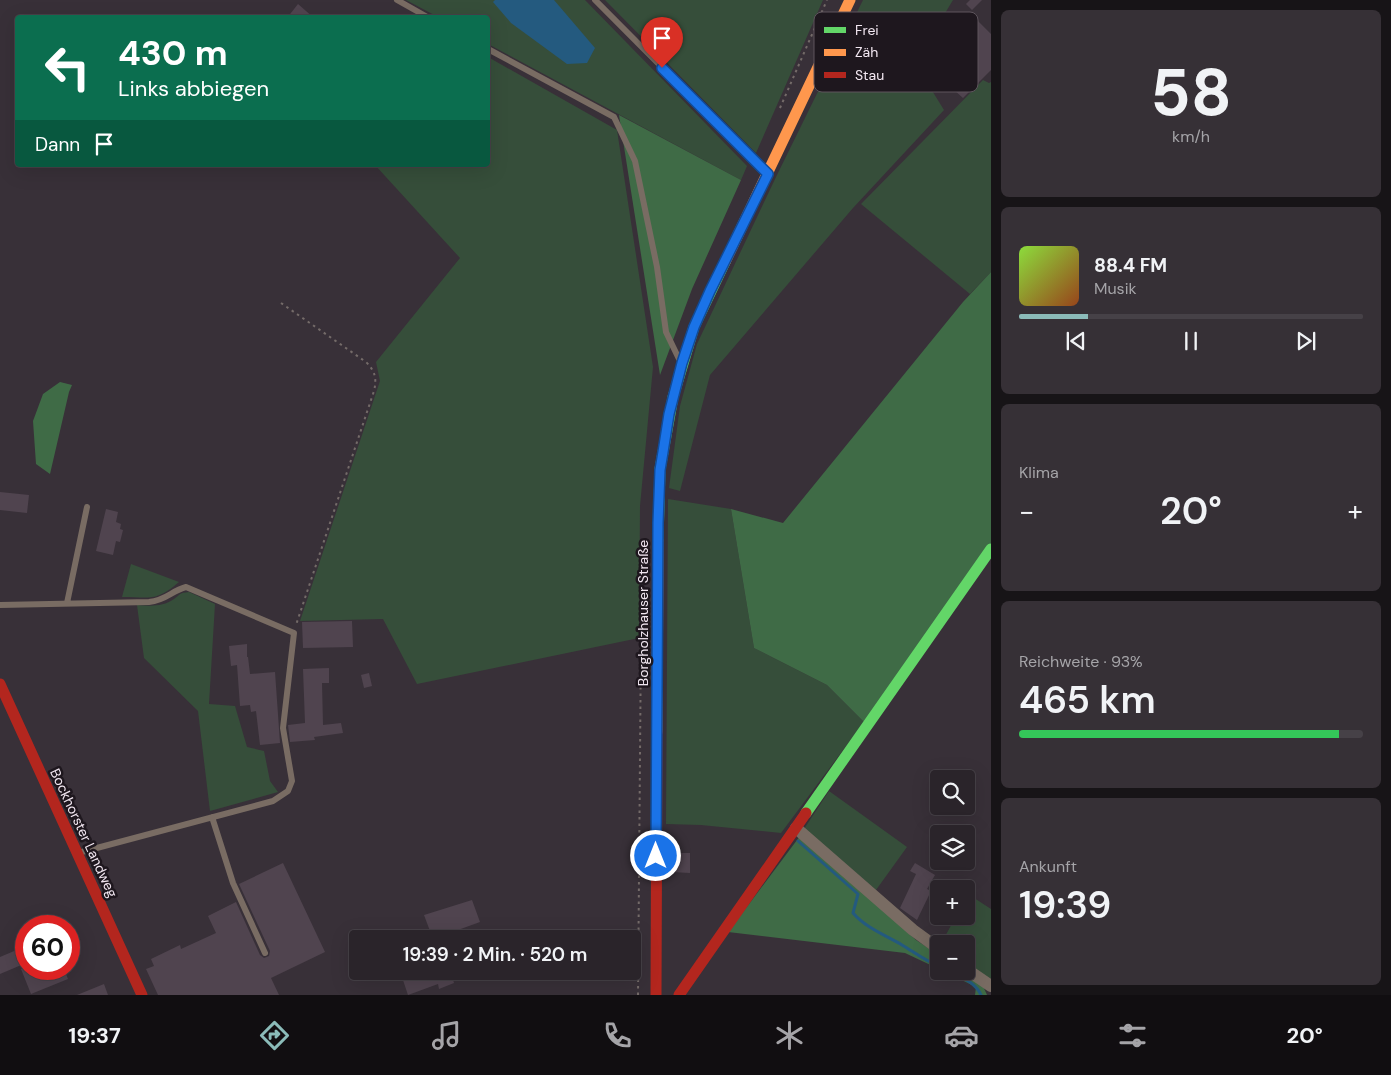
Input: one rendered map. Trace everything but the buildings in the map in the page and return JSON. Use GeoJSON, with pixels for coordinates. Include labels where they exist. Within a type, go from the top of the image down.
{"type":"FeatureCollection","features":[{"type":"Feature","properties":{"kind":"main road","name":"Borgholzhauser Straße"},"geometry":{"type":"LineString","coordinates":[[844,12],[850,0]]}},
{"type":"Feature","properties":{"kind":"main road","name":"Borgholzhauser Straße"},"geometry":{"type":"LineString","coordinates":[[656,995],[658,523],[660,470],[669,414],[682,363],[694,327],[814,76]]}},
{"type":"Feature","properties":{"kind":"main road"},"geometry":{"type":"LineString","coordinates":[[678,995],[991,549]]}},
{"type":"Feature","properties":{"kind":"main road","name":"Bockhorster Landweg"},"geometry":{"type":"LineString","coordinates":[[0,684],[142,995]]}},
{"type":"Feature","properties":{"kind":"street"},"geometry":{"type":"LineString","coordinates":[[796,828],[913,930],[930,942]]}},
{"type":"Feature","properties":{"kind":"street"},"geometry":{"type":"LineString","coordinates":[[975,974],[991,986]]}},
{"type":"Feature","properties":{"kind":"lane"},"geometry":{"type":"LineString","coordinates":[[397,0],[424,15]]}},
{"type":"Feature","properties":{"kind":"lane"},"geometry":{"type":"LineString","coordinates":[[595,0],[768,174]]}},
{"type":"Feature","properties":{"kind":"lane"},"geometry":{"type":"LineString","coordinates":[[490,50],[614,117],[635,160],[657,267],[666,332],[682,363]]}},
{"type":"Feature","properties":{"kind":"lane"},"geometry":{"type":"LineString","coordinates":[[66,603],[87,507]]}},
{"type":"Feature","properties":{"kind":"lane"},"geometry":{"type":"LineString","coordinates":[[0,605],[161,601],[178,589],[186,587],[294,633],[283,728],[292,780],[288,791],[273,801],[77,853]]}},
{"type":"Feature","properties":{"kind":"lane"},"geometry":{"type":"LineString","coordinates":[[212,817],[233,883],[265,953]]}},
{"type":"Feature","properties":{"kind":"path"},"geometry":{"type":"LineString","coordinates":[[822,12],[827,0]]}},
{"type":"Feature","properties":{"kind":"path"},"geometry":{"type":"LineString","coordinates":[[778,113],[814,30]]}},
{"type":"Feature","properties":{"kind":"path"},"geometry":{"type":"LineString","coordinates":[[281,303],[366,362],[372,368],[376,377],[374,391],[294,633]]}},
{"type":"Feature","properties":{"kind":"path"},"geometry":{"type":"LineString","coordinates":[[638,995],[641,631]]}},
{"type":"Feature","properties":{"kind":"green space"},"geometry":{"type":"Polygon","coordinates":[[[406,0],[585,0],[747,166],[741,180],[490,45],[490,15],[434,15],[406,0]]]}},
{"type":"Feature","properties":{"kind":"green space"},"geometry":{"type":"Polygon","coordinates":[[[605,0],[823,0],[818,12],[814,12],[814,21],[756,153],[605,0]]]}},
{"type":"Feature","properties":{"kind":"green space"},"geometry":{"type":"Polygon","coordinates":[[[863,0],[953,0],[946,12],[857,12],[863,0]]]}},
{"type":"Feature","properties":{"kind":"green space"},"geometry":{"type":"Polygon","coordinates":[[[490,58],[617,130],[653,367],[640,506],[639,638],[417,684],[383,619],[300,621],[380,381],[376,362],[460,258],[377,167],[490,167],[490,58]]]}},
{"type":"Feature","properties":{"kind":"green space"},"geometry":{"type":"Polygon","coordinates":[[[983,80],[991,82],[991,272],[970,294],[861,204],[971,92],[978,92],[978,85],[983,80]]]}},
{"type":"Feature","properties":{"kind":"green space"},"geometry":{"type":"Polygon","coordinates":[[[818,92],[933,92],[944,110],[853,208],[710,375],[680,491],[669,488],[680,406],[697,344],[818,92]]]}},
{"type":"Feature","properties":{"kind":"green space"},"geometry":{"type":"Polygon","coordinates":[[[619,115],[741,180],[692,289],[660,375],[619,115]]]}},
{"type":"Feature","properties":{"kind":"green space"},"geometry":{"type":"Polygon","coordinates":[[[991,272],[991,543],[864,722],[827,685],[754,648],[731,509],[783,523],[963,302],[991,272]]]}},
{"type":"Feature","properties":{"kind":"green space"},"geometry":{"type":"Polygon","coordinates":[[[60,382],[72,385],[50,474],[36,464],[33,421],[43,394],[60,382]]]}},
{"type":"Feature","properties":{"kind":"green space"},"geometry":{"type":"Polygon","coordinates":[[[668,499],[731,509],[754,648],[827,685],[864,722],[781,833],[701,825],[666,824],[668,499]]]}},
{"type":"Feature","properties":{"kind":"green space"},"geometry":{"type":"Polygon","coordinates":[[[131,564],[179,582],[158,596],[146,598],[122,597],[131,564]]]}},
{"type":"Feature","properties":{"kind":"green space"},"geometry":{"type":"Polygon","coordinates":[[[189,592],[215,604],[209,704],[235,706],[247,747],[264,751],[270,781],[278,792],[210,811],[198,711],[144,658],[137,605],[161,605],[170,602],[182,593],[189,592]]]}},
{"type":"Feature","properties":{"kind":"green space"},"geometry":{"type":"Polygon","coordinates":[[[829,791],[907,847],[876,890],[804,829],[829,791]]]}},
{"type":"Feature","properties":{"kind":"green space"},"geometry":{"type":"Polygon","coordinates":[[[800,836],[916,940],[930,949],[930,965],[905,953],[728,932],[800,836]]]}},
{"type":"Feature","properties":{"kind":"green space"},"geometry":{"type":"Polygon","coordinates":[[[975,899],[991,909],[991,979],[975,969],[975,935],[946,935],[951,925],[975,925],[975,899]]]}},
{"type":"Feature","properties":{"kind":"green space"},"geometry":{"type":"Polygon","coordinates":[[[962,980],[975,980],[983,986],[987,995],[975,995],[976,987],[962,980]]]}},
{"type":"Feature","properties":{"kind":"water"},"geometry":{"type":"Polygon","coordinates":[[[495,0],[554,0],[595,48],[587,63],[567,64],[511,23],[493,2],[495,0]]]}},
{"type":"Feature","properties":{"kind":"waterway"},"geometry":{"type":"LineString","coordinates":[[798,841],[858,894],[853,913],[858,918],[876,931],[930,962]]}},
{"type":"Feature","properties":{"kind":"waterway"},"geometry":{"type":"LineString","coordinates":[[966,980],[981,995]]}},
{"type":"Feature","properties":{"kind":"traffic: fast"},"geometry":{"type":"LineString","coordinates":[[658,540],[660,469],[673,397],[694,327],[725,262]]}},
{"type":"Feature","properties":{"kind":"traffic: fast"},"geometry":{"type":"LineString","coordinates":[[806,813],[991,549]]}},
{"type":"Feature","properties":{"kind":"traffic: slow"},"geometry":{"type":"LineString","coordinates":[[844,12],[850,0]]}},
{"type":"Feature","properties":{"kind":"traffic: slow"},"geometry":{"type":"LineString","coordinates":[[725,262],[814,75]]}},
{"type":"Feature","properties":{"kind":"traffic: slow"},"geometry":{"type":"LineString","coordinates":[[657,732],[658,540]]}},
{"type":"Feature","properties":{"kind":"traffic: jam"},"geometry":{"type":"LineString","coordinates":[[0,684],[142,995]]}},
{"type":"Feature","properties":{"kind":"traffic: jam"},"geometry":{"type":"LineString","coordinates":[[656,995],[657,732]]}},
{"type":"Feature","properties":{"kind":"traffic: jam"},"geometry":{"type":"LineString","coordinates":[[679,995],[806,813]]}},
{"type":"Feature","properties":{"kind":"route"},"geometry":{"type":"LineString","coordinates":[[656,856],[658,523],[660,470],[669,414],[682,363],[694,327],[768,174],[662,68]]}}]}
